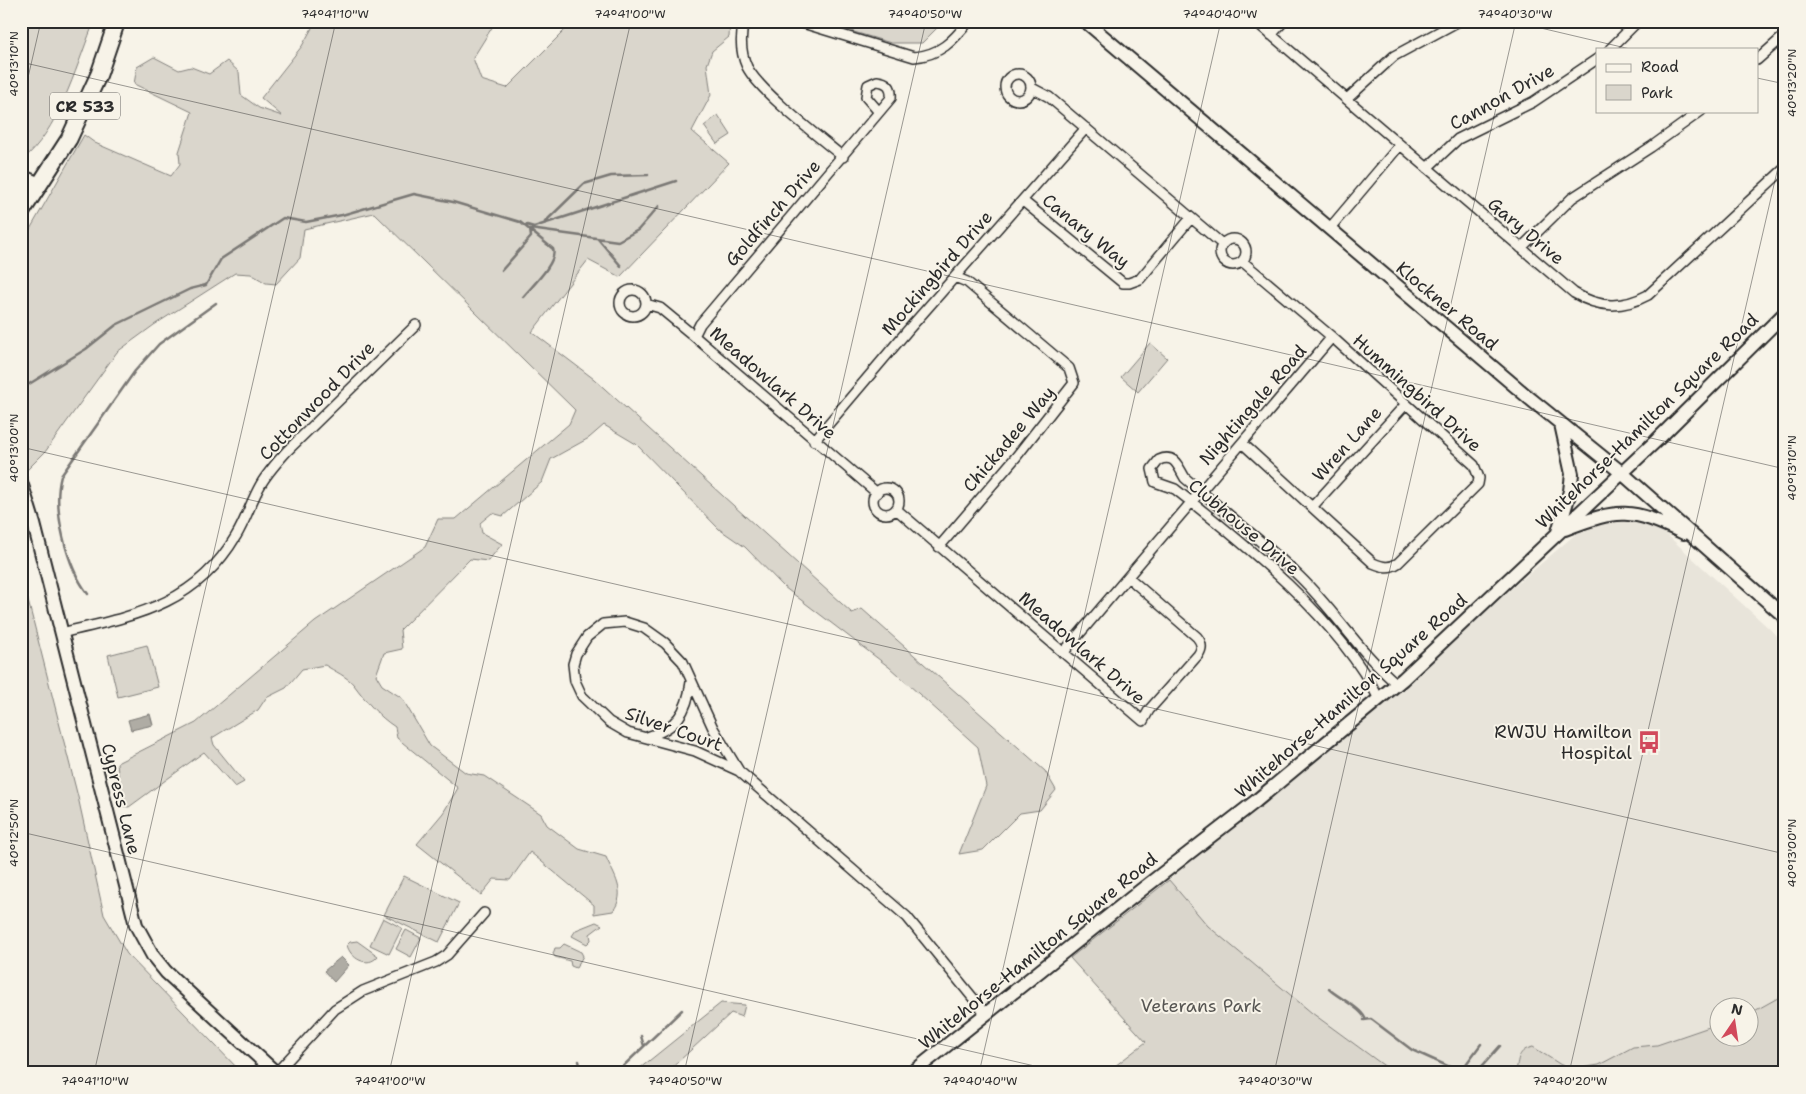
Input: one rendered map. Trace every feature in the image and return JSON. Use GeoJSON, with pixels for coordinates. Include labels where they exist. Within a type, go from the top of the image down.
{"type":"FeatureCollection","features":[{"type":"Feature","properties":{"kind":"main road","name":"CR 533"},"geometry":{"type":"LineString","coordinates":[[21,213],[69,139],[84,109],[117,21]]}},
{"type":"Feature","properties":{"kind":"street"},"geometry":{"type":"LineString","coordinates":[[744,21],[742,46],[750,71],[768,92],[842,157]]}},
{"type":"Feature","properties":{"kind":"street"},"geometry":{"type":"LineString","coordinates":[[796,21],[914,57],[934,53],[944,48],[969,21]]}},
{"type":"Feature","properties":{"kind":"street","name":"Klockner Road"},"geometry":{"type":"LineString","coordinates":[[1085,21],[1561,424],[1622,472],[1785,617]]}},
{"type":"Feature","properties":{"kind":"street","name":"Gary Drive"},"geometry":{"type":"LineString","coordinates":[[1255,21],[1521,248],[1584,299],[1605,305],[1627,304],[1643,298],[1657,288],[1785,168]]}},
{"type":"Feature","properties":{"kind":"street"},"geometry":{"type":"LineString","coordinates":[[1271,35],[1284,21]]}},
{"type":"Feature","properties":{"kind":"street"},"geometry":{"type":"LineString","coordinates":[[1347,100],[1394,56],[1459,21]]}},
{"type":"Feature","properties":{"kind":"street"},"geometry":{"type":"LineString","coordinates":[[1611,48],[1638,21]]}},
{"type":"Feature","properties":{"kind":"street"},"geometry":{"type":"LineString","coordinates":[[1758,59],[1785,35]]}},
{"type":"Feature","properties":{"kind":"street","name":"Cannon Drive"},"geometry":{"type":"LineString","coordinates":[[1427,168],[1458,139],[1533,102],[1596,60]]}},
{"type":"Feature","properties":{"kind":"street","name":"Hummingbird Drive"},"geometry":{"type":"LineString","coordinates":[[1032,88],[1049,96],[1222,244],[1220,253],[1223,261],[1235,266],[1242,262],[1332,338],[1474,465],[1479,478],[1478,484],[1391,567],[1382,567],[1373,563],[1242,442]]}},
{"type":"Feature","properties":{"kind":"street","name":"Goldfinch Drive"},"geometry":{"type":"LineString","coordinates":[[694,336],[700,324],[879,112]]}},
{"type":"Feature","properties":{"kind":"street"},"geometry":{"type":"LineString","coordinates":[[1521,248],[1572,198],[1651,147],[1700,112]]}},
{"type":"Feature","properties":{"kind":"street","name":"Mockingbird Drive"},"geometry":{"type":"LineString","coordinates":[[814,441],[1086,128]]}},
{"type":"Feature","properties":{"kind":"street"},"geometry":{"type":"LineString","coordinates":[[1329,229],[1400,145]]}},
{"type":"Feature","properties":{"kind":"street"},"geometry":{"type":"LineString","coordinates":[[21,176],[40,184]]}},
{"type":"Feature","properties":{"kind":"street","name":"Canary Way"},"geometry":{"type":"LineString","coordinates":[[1023,201],[1123,283],[1140,279],[1191,218]]}},
{"type":"Feature","properties":{"kind":"street"},"geometry":{"type":"LineString","coordinates":[[1222,244],[1229,239],[1242,242],[1246,250],[1242,262]]}},
{"type":"Feature","properties":{"kind":"street","name":"Chickadee Way"},"geometry":{"type":"LineString","coordinates":[[939,546],[1016,457],[1074,383],[1069,368],[967,282],[955,278]]}},
{"type":"Feature","properties":{"kind":"street","name":"Meadowlark Drive"},"geometry":{"type":"LineString","coordinates":[[646,304],[660,308],[814,441],[877,492]]}},
{"type":"Feature","properties":{"kind":"street","name":"Whitehorse-Hamilton Square Road"},"geometry":{"type":"LineString","coordinates":[[912,1073],[1140,891],[1256,802],[1379,700],[1487,602],[1785,313]]}},
{"type":"Feature","properties":{"kind":"street","name":"Cottonwood Drive"},"geometry":{"type":"LineString","coordinates":[[61,633],[148,611],[165,604],[196,584],[230,546],[261,484],[277,462],[416,325]]}},
{"type":"Feature","properties":{"kind":"street","name":"Nightingale Road"},"geometry":{"type":"LineString","coordinates":[[1063,653],[1332,338]]}},
{"type":"Feature","properties":{"kind":"street","name":"Wren Lane"},"geometry":{"type":"LineString","coordinates":[[1313,506],[1405,405]]}},
{"type":"Feature","properties":{"kind":"street"},"geometry":{"type":"LineString","coordinates":[[1558,532],[1570,491],[1572,474],[1561,424]]}},
{"type":"Feature","properties":{"kind":"street","name":"Clubhouse Drive"},"geometry":{"type":"LineString","coordinates":[[1379,700],[1368,677],[1324,624],[1280,577],[1192,502],[1175,489],[1156,482],[1152,476],[1155,464],[1164,458],[1176,461],[1185,478],[1300,577],[1334,614],[1378,668],[1397,684]]}},
{"type":"Feature","properties":{"kind":"street","name":"Cypress Lane"},"geometry":{"type":"LineString","coordinates":[[21,482],[34,524],[136,925],[153,956],[166,972],[276,1073]]}},
{"type":"Feature","properties":{"kind":"street","name":"Meadowlark Drive"},"geometry":{"type":"LineString","coordinates":[[884,488],[895,491],[899,502],[896,510],[885,514],[878,510],[874,500],[877,492],[884,488]]}},
{"type":"Feature","properties":{"kind":"street","name":"Meadowlark Drive"},"geometry":{"type":"LineString","coordinates":[[896,510],[1143,722],[1148,710],[1202,650],[1197,637],[1128,577]]}},
{"type":"Feature","properties":{"kind":"street"},"geometry":{"type":"LineString","coordinates":[[1558,532],[1607,514],[1633,514],[1650,517],[1695,538]]}},
{"type":"Feature","properties":{"kind":"street"},"geometry":{"type":"LineString","coordinates":[[1324,624],[1334,614]]}},
{"type":"Feature","properties":{"kind":"street","name":"Silver Court"},"geometry":{"type":"LineString","coordinates":[[739,771],[713,728],[691,682],[687,669],[675,652],[655,635],[635,624],[613,622],[603,624],[587,637],[576,654],[573,664],[575,681],[582,696],[620,730],[695,751],[739,771],[907,917],[986,1014]]}},
{"type":"Feature","properties":{"kind":"street"},"geometry":{"type":"LineString","coordinates":[[1346,650],[1356,640]]}},
{"type":"Feature","properties":{"kind":"street"},"geometry":{"type":"LineString","coordinates":[[647,737],[666,730],[682,715],[686,707],[691,682]]}},
{"type":"Feature","properties":{"kind":"street"},"geometry":{"type":"LineString","coordinates":[[276,1073],[336,1009],[363,992],[441,958],[456,947],[484,913]]}},
{"type":"Feature","properties":{"kind":"shaded area"},"geometry":{"type":"Polygon","coordinates":[[[1631,518],[1665,533],[1785,643],[1785,994],[1758,1009],[1758,996],[1708,996],[1708,1027],[1657,1045],[1633,1047],[1599,1065],[1581,1068],[1561,1065],[1533,1047],[1519,1055],[1516,1073],[1394,1073],[1312,1013],[1208,926],[1169,880],[1577,533],[1601,520],[1631,518]]]}},
{"type":"Feature","properties":{"kind":"shaded area"},"geometry":{"type":"Polygon","coordinates":[[[150,714],[153,725],[131,730],[128,720],[150,714]]]}},
{"type":"Feature","properties":{"kind":"shaded area"},"geometry":{"type":"Polygon","coordinates":[[[341,957],[349,965],[334,982],[324,971],[341,957]]]}},
{"type":"Feature","properties":{"kind":"green space"},"geometry":{"type":"Polygon","coordinates":[[[21,21],[92,21],[92,27],[72,81],[55,117],[34,149],[21,161],[21,21]]]}},
{"type":"Feature","properties":{"kind":"green space"},"geometry":{"type":"Polygon","coordinates":[[[308,21],[496,21],[473,58],[481,80],[507,88],[574,21],[730,21],[729,37],[712,51],[707,65],[711,95],[692,131],[729,163],[620,277],[588,260],[532,332],[594,379],[852,613],[862,609],[1045,771],[1056,790],[1040,810],[1020,813],[983,850],[959,854],[986,786],[978,747],[889,667],[784,587],[745,547],[719,529],[636,444],[604,425],[589,438],[551,459],[542,482],[503,516],[492,513],[480,523],[482,533],[502,544],[488,561],[470,559],[400,630],[402,649],[384,653],[376,675],[382,685],[402,698],[430,746],[466,773],[484,776],[541,814],[547,825],[579,849],[606,857],[618,884],[619,891],[617,904],[613,911],[594,914],[594,905],[530,852],[510,880],[494,879],[481,895],[417,844],[443,813],[458,788],[397,738],[395,727],[373,708],[351,682],[325,665],[302,669],[286,688],[266,698],[258,710],[212,738],[214,745],[244,782],[235,787],[204,752],[129,807],[121,806],[117,763],[196,723],[315,622],[425,547],[438,519],[456,519],[569,424],[575,410],[374,213],[304,229],[300,258],[276,284],[266,283],[251,274],[235,273],[154,325],[117,352],[45,452],[21,476],[21,245],[84,135],[95,143],[171,176],[180,164],[179,152],[192,112],[134,84],[137,67],[154,57],[179,70],[191,67],[209,74],[227,61],[239,72],[241,95],[259,108],[282,116],[261,98],[302,46],[312,28],[308,21]]]}},
{"type":"Feature","properties":{"kind":"green space"},"geometry":{"type":"Polygon","coordinates":[[[817,21],[944,21],[922,43],[891,43],[817,21]]]}},
{"type":"Feature","properties":{"kind":"green space"},"geometry":{"type":"Polygon","coordinates":[[[718,115],[731,135],[717,144],[704,126],[718,115]]]}},
{"type":"Feature","properties":{"kind":"green space"},"geometry":{"type":"Polygon","coordinates":[[[1150,343],[1167,358],[1138,392],[1121,377],[1150,343]]]}},
{"type":"Feature","properties":{"kind":"green space"},"geometry":{"type":"Polygon","coordinates":[[[21,573],[78,797],[104,915],[127,954],[242,1073],[21,1073],[21,573]]]}},
{"type":"Feature","properties":{"kind":"green space"},"geometry":{"type":"Polygon","coordinates":[[[147,645],[158,687],[118,697],[108,655],[147,645]]]}},
{"type":"Feature","properties":{"kind":"green space"},"geometry":{"type":"Polygon","coordinates":[[[404,876],[459,903],[439,942],[384,915],[404,876]]]}},
{"type":"Feature","properties":{"kind":"green space","name":"Veterans Park"},"geometry":{"type":"Polygon","coordinates":[[[1169,880],[1208,926],[1312,1013],[1394,1073],[1106,1073],[1146,1042],[1070,958],[1169,880]]]}},
{"type":"Feature","properties":{"kind":"green space"},"geometry":{"type":"Polygon","coordinates":[[[383,918],[402,928],[389,954],[370,945],[383,918]]]}},
{"type":"Feature","properties":{"kind":"green space"},"geometry":{"type":"Polygon","coordinates":[[[596,922],[602,925],[590,934],[591,940],[587,944],[572,936],[576,930],[596,922]]]}},
{"type":"Feature","properties":{"kind":"green space"},"geometry":{"type":"Polygon","coordinates":[[[406,930],[421,938],[411,957],[396,949],[406,930]]]}},
{"type":"Feature","properties":{"kind":"green space"},"geometry":{"type":"Polygon","coordinates":[[[357,941],[378,956],[369,962],[355,958],[347,945],[350,942],[357,941]]]}},
{"type":"Feature","properties":{"kind":"green space"},"geometry":{"type":"Polygon","coordinates":[[[564,944],[581,952],[583,956],[576,968],[571,966],[570,961],[555,957],[553,954],[555,948],[560,948],[564,944]]]}},
{"type":"Feature","properties":{"kind":"green space"},"geometry":{"type":"Polygon","coordinates":[[[1785,994],[1785,1073],[1516,1073],[1518,1059],[1524,1050],[1528,1048],[1533,1047],[1561,1065],[1581,1068],[1599,1065],[1633,1047],[1657,1045],[1708,1027],[1708,1046],[1758,1046],[1758,1009],[1785,994]]]}},
{"type":"Feature","properties":{"kind":"green space"},"geometry":{"type":"Polygon","coordinates":[[[721,1003],[745,1005],[742,1017],[731,1013],[666,1073],[634,1073],[721,1003]]]}},
{"type":"Feature","properties":{"kind":"waterway"},"geometry":{"type":"LineString","coordinates":[[545,222],[584,184],[611,176],[648,175]]}},
{"type":"Feature","properties":{"kind":"waterway"},"geometry":{"type":"LineString","coordinates":[[527,225],[534,227],[676,181]]}},
{"type":"Feature","properties":{"kind":"waterway"},"geometry":{"type":"LineString","coordinates":[[21,389],[86,349],[116,325],[190,289],[206,285],[221,259],[283,218],[306,222],[342,215],[414,194],[453,202],[520,222],[553,249],[552,261],[523,297]]}},
{"type":"Feature","properties":{"kind":"waterway"},"geometry":{"type":"LineString","coordinates":[[502,270],[531,237],[530,229],[618,241],[638,230],[659,206]]}},
{"type":"Feature","properties":{"kind":"waterway"},"geometry":{"type":"LineString","coordinates":[[598,239],[621,266]]}},
{"type":"Feature","properties":{"kind":"waterway"},"geometry":{"type":"LineString","coordinates":[[88,594],[80,583],[63,538],[58,505],[61,476],[135,371],[159,344],[216,303]]}},
{"type":"Feature","properties":{"kind":"waterway"},"geometry":{"type":"LineString","coordinates":[[1329,989],[1358,1010],[1365,1018]]}},
{"type":"Feature","properties":{"kind":"waterway"},"geometry":{"type":"LineString","coordinates":[[616,1073],[682,1010]]}},
{"type":"Feature","properties":{"kind":"waterway"},"geometry":{"type":"LineString","coordinates":[[1364,1020],[1371,1019],[1412,1050],[1463,1073]]}},
{"type":"Feature","properties":{"kind":"waterway"},"geometry":{"type":"LineString","coordinates":[[641,1036],[644,1046]]}},
{"type":"Feature","properties":{"kind":"waterway"},"geometry":{"type":"LineString","coordinates":[[1461,1071],[1481,1044]]}},
{"type":"Feature","properties":{"kind":"waterway"},"geometry":{"type":"LineString","coordinates":[[1476,1073],[1500,1046]]}},
{"type":"Feature","properties":{"kind":"waterway"},"geometry":{"type":"LineString","coordinates":[[579,1061],[582,1073]]}},
{"type":"Feature","properties":{"kind":"place","name":"RWJU Hamilton Hospital"},"geometry":{"type":"Point","coordinates":[1649,742]}}]}
